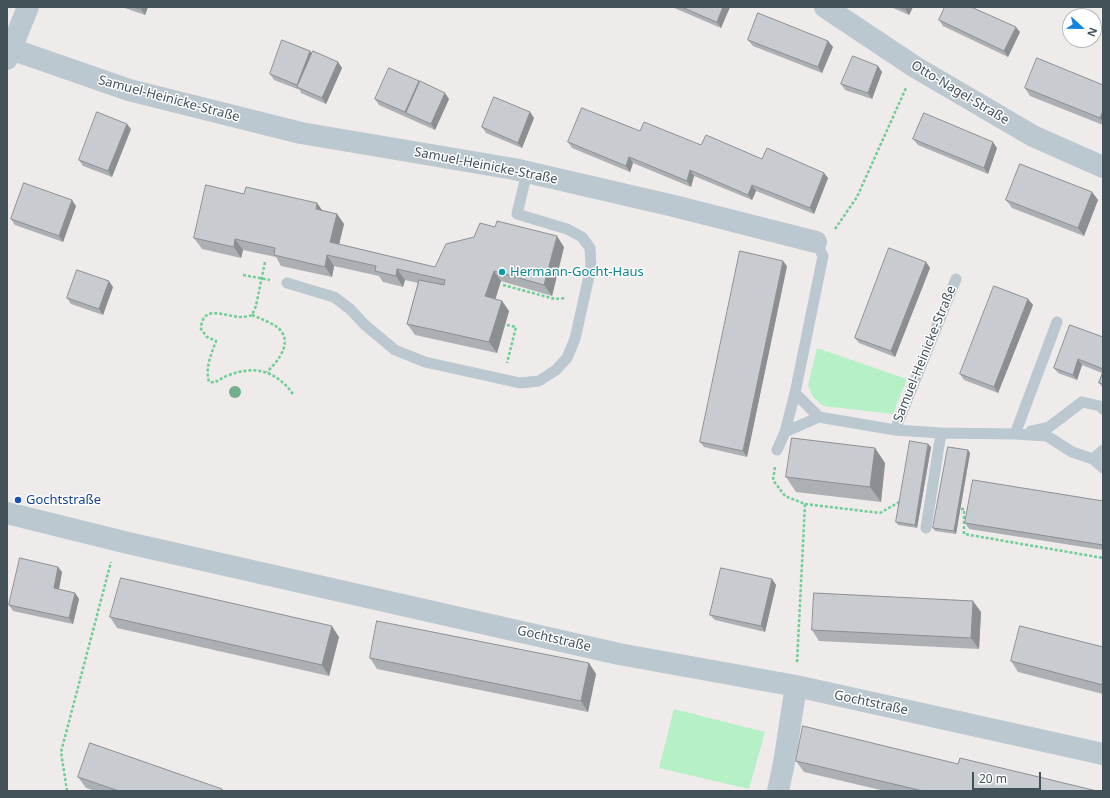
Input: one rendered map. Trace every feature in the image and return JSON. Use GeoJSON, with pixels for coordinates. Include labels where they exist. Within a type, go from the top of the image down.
{"type":"FeatureCollection","features":[{"type":"Feature","properties":{"kind":"street"},"geometry":{"type":"LineString","coordinates":[[8,52],[28,7]]}},
{"type":"Feature","properties":{"kind":"street","name":"Otto-Nagel-Straße"},"geometry":{"type":"LineString","coordinates":[[825,7],[915,67],[1033,136],[1103,167]]}},
{"type":"Feature","properties":{"kind":"street","name":"Samuel-Heinicke-Straße"},"geometry":{"type":"LineString","coordinates":[[8,52],[129,90],[301,133],[527,172],[674,206],[816,242]]}},
{"type":"Feature","properties":{"kind":"street","name":"Gochtstraße"},"geometry":{"type":"LineString","coordinates":[[7,514],[619,654],[796,686],[1103,754]]}},
{"type":"Feature","properties":{"kind":"street"},"geometry":{"type":"LineString","coordinates":[[778,791],[796,686]]}},
{"type":"Feature","properties":{"kind":"lane"},"geometry":{"type":"LineString","coordinates":[[286,283],[334,297],[350,309],[364,325],[395,350],[425,362],[520,383],[539,380],[556,370],[567,358],[576,339],[591,267],[590,248],[582,237],[567,229],[517,214],[527,172]]}},
{"type":"Feature","properties":{"kind":"lane"},"geometry":{"type":"LineString","coordinates":[[777,450],[785,432],[795,393],[823,256],[816,242]]}},
{"type":"Feature","properties":{"kind":"lane","name":"Samuel-Heinicke-Straße"},"geometry":{"type":"LineString","coordinates":[[895,430],[956,279]]}},
{"type":"Feature","properties":{"kind":"lane"},"geometry":{"type":"LineString","coordinates":[[1015,434],[1057,322]]}},
{"type":"Feature","properties":{"kind":"lane"},"geometry":{"type":"LineString","coordinates":[[785,432],[819,417],[795,393]]}},
{"type":"Feature","properties":{"kind":"lane","name":"Samuel-Heinicke-Straße"},"geometry":{"type":"LineString","coordinates":[[1015,434],[1049,427],[1082,402],[1100,406],[1103,409]]}},
{"type":"Feature","properties":{"kind":"lane","name":"Samuel-Heinicke-Straße"},"geometry":{"type":"LineString","coordinates":[[819,417],[895,430],[1048,436],[1072,452],[1093,459],[1103,468]]}},
{"type":"Feature","properties":{"kind":"lane"},"geometry":{"type":"LineString","coordinates":[[926,528],[941,433]]}},
{"type":"Feature","properties":{"kind":"lane"},"geometry":{"type":"LineString","coordinates":[[1093,459],[1103,450]]}},
{"type":"Feature","properties":{"kind":"path"},"geometry":{"type":"LineString","coordinates":[[816,242],[828,238],[858,197],[915,67]]}},
{"type":"Feature","properties":{"kind":"path"},"geometry":{"type":"LineString","coordinates":[[252,315],[256,306],[265,262]]}},
{"type":"Feature","properties":{"kind":"path"},"geometry":{"type":"LineString","coordinates":[[243,275],[286,283]]}},
{"type":"Feature","properties":{"kind":"path"},"geometry":{"type":"LineString","coordinates":[[503,285],[555,299],[585,296]]}},
{"type":"Feature","properties":{"kind":"path"},"geometry":{"type":"LineString","coordinates":[[267,372],[277,362],[283,351],[285,340],[279,328],[252,315],[242,317],[214,313],[206,315],[201,321],[201,330],[207,337],[216,341],[206,374],[208,382],[215,383],[227,375],[245,371],[267,372],[285,384],[293,394]]}},
{"type":"Feature","properties":{"kind":"path"},"geometry":{"type":"LineString","coordinates":[[504,380],[516,327],[507,325]]}},
{"type":"Feature","properties":{"kind":"path"},"geometry":{"type":"LineString","coordinates":[[777,450],[773,480],[785,496],[805,504],[880,513],[902,501]]}},
{"type":"Feature","properties":{"kind":"path"},"geometry":{"type":"LineString","coordinates":[[796,686],[805,504]]}},
{"type":"Feature","properties":{"kind":"path"},"geometry":{"type":"LineString","coordinates":[[961,509],[964,510],[964,534],[1103,558]]}},
{"type":"Feature","properties":{"kind":"path"},"geometry":{"type":"LineString","coordinates":[[67,791],[61,752],[117,540]]}},
{"type":"Feature","properties":{"kind":"green space"},"geometry":{"type":"Polygon","coordinates":[[[817,348],[907,379],[893,414],[823,406],[813,397],[808,385],[817,348]]]}},
{"type":"Feature","properties":{"kind":"green space"},"geometry":{"type":"Polygon","coordinates":[[[674,709],[765,732],[749,789],[659,768],[674,709]]]}},
{"type":"Feature","properties":{"kind":"building"},"geometry":{"type":"Polygon","coordinates":[[[682,7],[723,7],[717,22],[682,7]]]}},
{"type":"Feature","properties":{"kind":"building"},"geometry":{"type":"Polygon","coordinates":[[[945,7],[971,7],[1016,27],[1004,51],[939,20],[945,7]]]}},
{"type":"Feature","properties":{"kind":"building"},"geometry":{"type":"Polygon","coordinates":[[[758,13],[828,41],[818,67],[748,40],[758,13]]]}},
{"type":"Feature","properties":{"kind":"building"},"geometry":{"type":"Polygon","coordinates":[[[282,40],[310,51],[297,85],[270,74],[282,40]]]}},
{"type":"Feature","properties":{"kind":"building"},"geometry":{"type":"Polygon","coordinates":[[[313,51],[338,62],[322,98],[297,87],[313,51]]]}},
{"type":"Feature","properties":{"kind":"building"},"geometry":{"type":"Polygon","coordinates":[[[853,56],[878,66],[868,93],[841,84],[853,56]]]}},
{"type":"Feature","properties":{"kind":"building"},"geometry":{"type":"Polygon","coordinates":[[[1037,58],[1103,85],[1103,111],[1100,118],[1025,88],[1037,58]]]}},
{"type":"Feature","properties":{"kind":"building"},"geometry":{"type":"Polygon","coordinates":[[[389,68],[419,81],[405,112],[375,99],[389,68]]]}},
{"type":"Feature","properties":{"kind":"building"},"geometry":{"type":"Polygon","coordinates":[[[420,81],[445,93],[431,124],[406,113],[420,81]]]}},
{"type":"Feature","properties":{"kind":"building"},"geometry":{"type":"Polygon","coordinates":[[[494,97],[530,112],[518,143],[482,127],[494,97]]]}},
{"type":"Feature","properties":{"kind":"building"},"geometry":{"type":"Polygon","coordinates":[[[582,108],[640,131],[644,122],[701,145],[706,135],[762,159],[767,148],[824,173],[810,208],[752,185],[748,195],[690,170],[687,181],[629,157],[626,166],[568,142],[582,108]]]}},
{"type":"Feature","properties":{"kind":"building"},"geometry":{"type":"Polygon","coordinates":[[[97,112],[127,124],[108,171],[79,160],[97,112]]]}},
{"type":"Feature","properties":{"kind":"building"},"geometry":{"type":"Polygon","coordinates":[[[924,113],[993,142],[984,168],[913,139],[924,113]]]}},
{"type":"Feature","properties":{"kind":"building"},"geometry":{"type":"Polygon","coordinates":[[[1020,164],[1092,192],[1078,228],[1006,200],[1020,164]]]}},
{"type":"Feature","properties":{"kind":"building"},"geometry":{"type":"Polygon","coordinates":[[[24,183],[72,200],[59,236],[11,219],[24,183]]]}},
{"type":"Feature","properties":{"kind":"building","name":"Hermann-Gocht-Haus"},"geometry":{"type":"Polygon","coordinates":[[[206,185],[244,194],[246,187],[317,203],[316,209],[337,214],[330,242],[435,267],[446,244],[474,237],[480,223],[495,227],[497,221],[557,236],[544,285],[494,271],[485,296],[502,301],[489,342],[407,324],[419,280],[444,285],[445,280],[397,269],[396,276],[375,271],[376,266],[327,255],[325,267],[274,255],[275,248],[235,239],[234,247],[194,238],[206,185]]]}},
{"type":"Feature","properties":{"kind":"building"},"geometry":{"type":"Polygon","coordinates":[[[889,248],[926,262],[891,351],[855,338],[889,248]]]}},
{"type":"Feature","properties":{"kind":"building"},"geometry":{"type":"Polygon","coordinates":[[[740,251],[783,261],[743,451],[700,442],[740,251]]]}},
{"type":"Feature","properties":{"kind":"building"},"geometry":{"type":"Polygon","coordinates":[[[77,270],[109,281],[99,309],[67,298],[77,270]]]}},
{"type":"Feature","properties":{"kind":"building"},"geometry":{"type":"Polygon","coordinates":[[[994,286],[1028,299],[994,387],[960,374],[994,286]]]}},
{"type":"Feature","properties":{"kind":"building"},"geometry":{"type":"Polygon","coordinates":[[[1070,325],[1103,337],[1103,369],[1078,359],[1073,375],[1054,368],[1070,325]]]}},
{"type":"Feature","properties":{"kind":"building"},"geometry":{"type":"Polygon","coordinates":[[[1103,372],[1103,384],[1099,383],[1103,372]]]}},
{"type":"Feature","properties":{"kind":"building"},"geometry":{"type":"Polygon","coordinates":[[[792,438],[875,448],[870,487],[786,477],[792,438]]]}},
{"type":"Feature","properties":{"kind":"building"},"geometry":{"type":"Polygon","coordinates":[[[910,441],[928,444],[915,525],[896,522],[910,441]]]}},
{"type":"Feature","properties":{"kind":"building"},"geometry":{"type":"Polygon","coordinates":[[[948,447],[968,450],[954,531],[933,528],[948,447]]]}},
{"type":"Feature","properties":{"kind":"building"},"geometry":{"type":"Polygon","coordinates":[[[973,480],[1103,501],[1103,545],[965,523],[973,480]]]}},
{"type":"Feature","properties":{"kind":"building"},"geometry":{"type":"Polygon","coordinates":[[[20,558],[58,567],[54,588],[75,593],[69,618],[9,605],[20,558]]]}},
{"type":"Feature","properties":{"kind":"building"},"geometry":{"type":"Polygon","coordinates":[[[721,568],[772,579],[761,626],[710,615],[721,568]]]}},
{"type":"Feature","properties":{"kind":"building"},"geometry":{"type":"Polygon","coordinates":[[[121,578],[332,626],[322,665],[110,617],[121,578]]]}},
{"type":"Feature","properties":{"kind":"building"},"geometry":{"type":"Polygon","coordinates":[[[814,593],[973,601],[971,638],[812,630],[814,593]]]}},
{"type":"Feature","properties":{"kind":"building"},"geometry":{"type":"Polygon","coordinates":[[[377,621],[589,663],[581,701],[370,658],[377,621]]]}},
{"type":"Feature","properties":{"kind":"building"},"geometry":{"type":"Polygon","coordinates":[[[1020,626],[1103,647],[1103,685],[1011,661],[1020,626]]]}},
{"type":"Feature","properties":{"kind":"building"},"geometry":{"type":"Polygon","coordinates":[[[803,726],[958,764],[960,758],[1097,791],[923,791],[796,761],[803,726]]]}},
{"type":"Feature","properties":{"kind":"building"},"geometry":{"type":"Polygon","coordinates":[[[90,743],[222,789],[222,791],[119,791],[78,777],[90,743]]]}},
{"type":"Feature","properties":{"kind":"place","name":"Hermann-Gocht-Haus"},"geometry":{"type":"Point","coordinates":[502,272]}},
{"type":"Feature","properties":{"kind":"place","name":"Gochtstraße"},"geometry":{"type":"Point","coordinates":[18,500]}}]}
